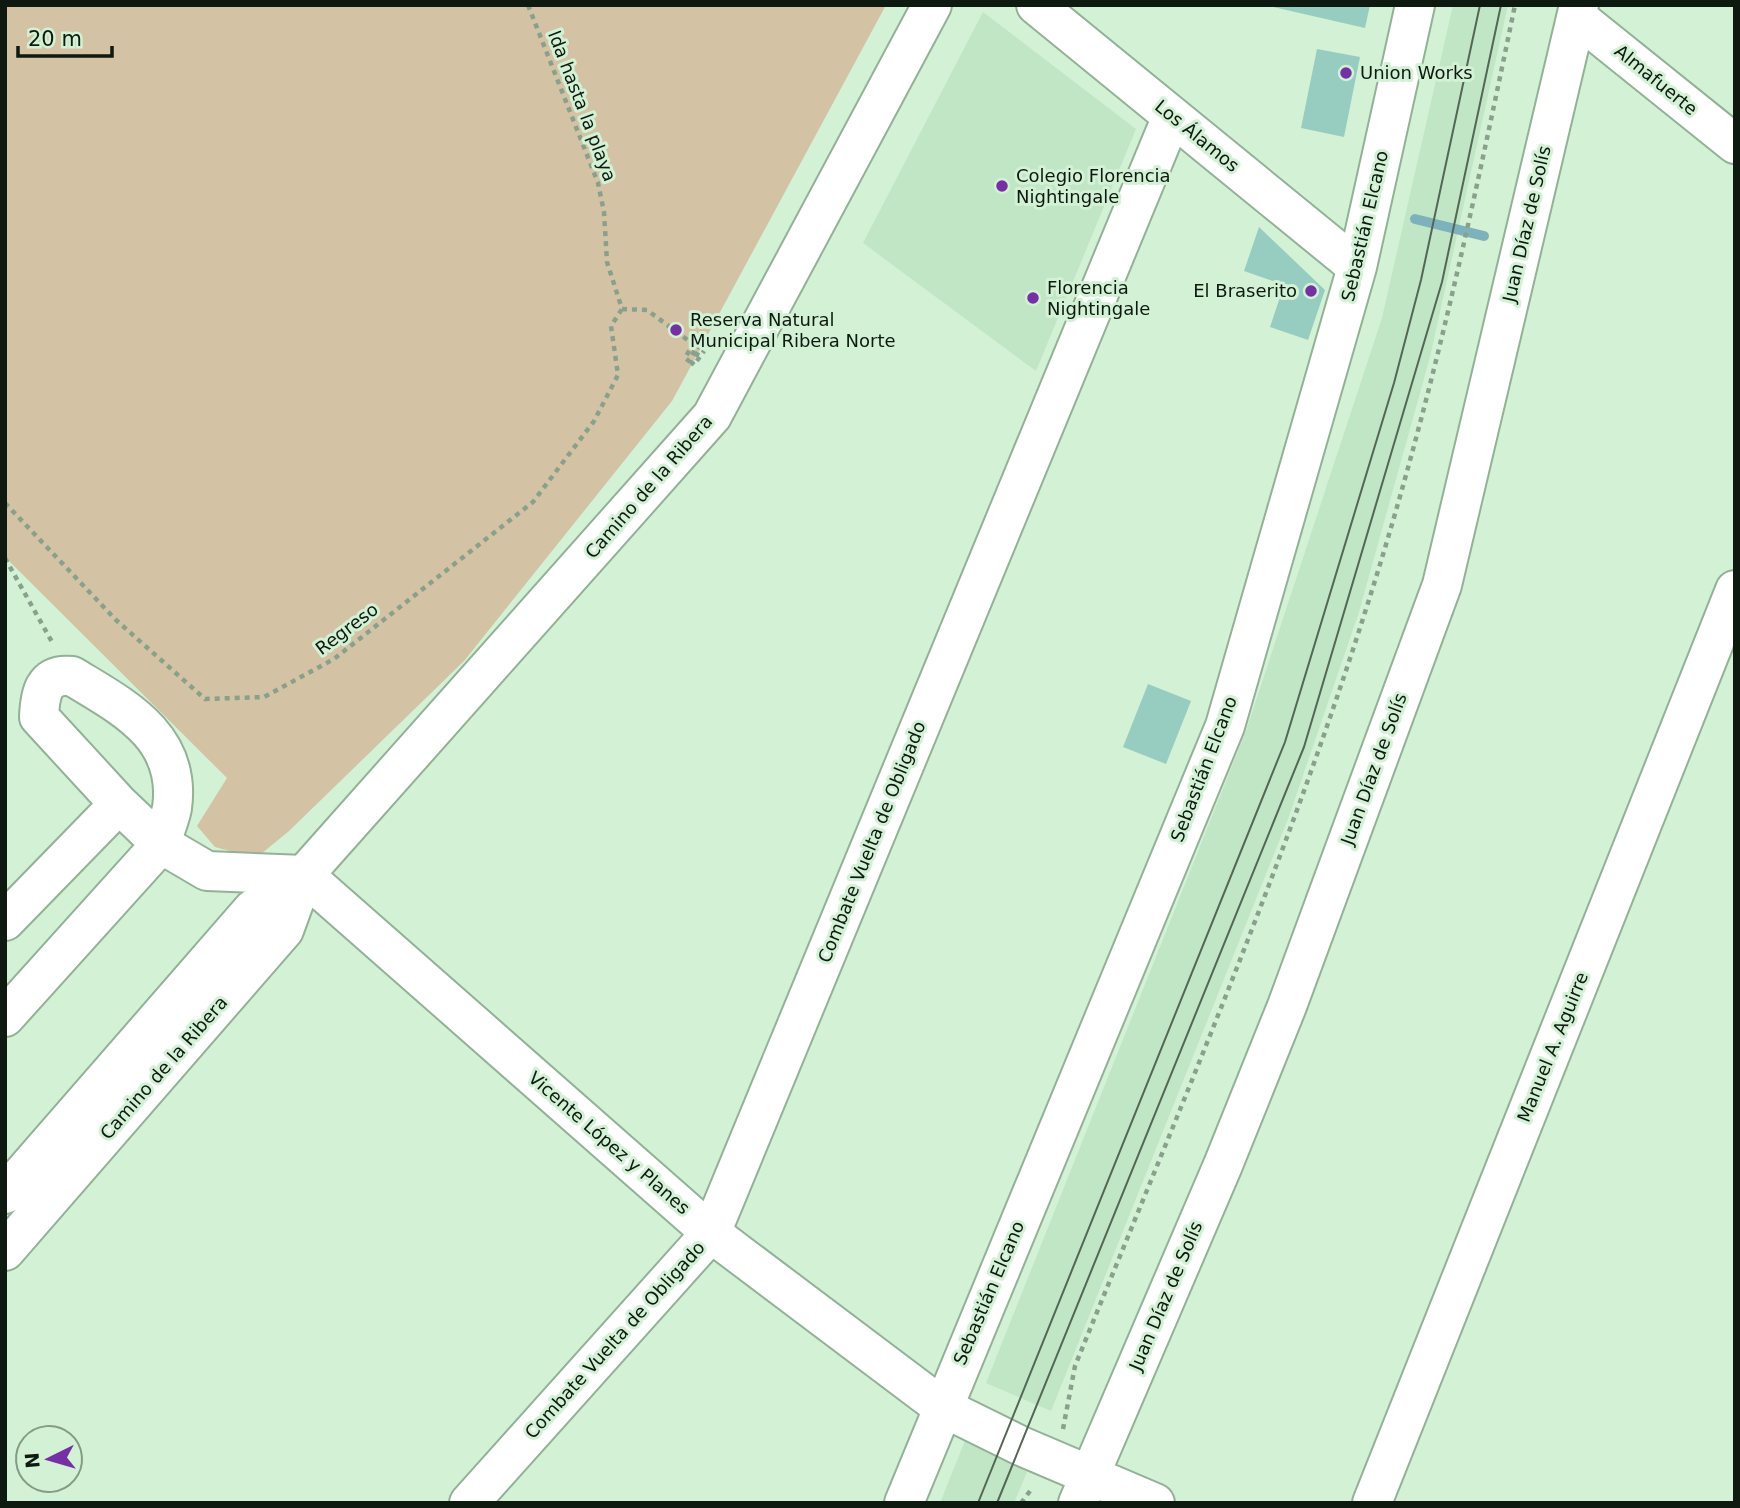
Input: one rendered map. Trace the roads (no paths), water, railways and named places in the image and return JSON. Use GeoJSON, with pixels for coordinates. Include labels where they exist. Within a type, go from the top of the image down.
{"type":"FeatureCollection","features":[{"type":"Feature","properties":{"kind":"street","name":"Camino de la Ribera"},"geometry":{"type":"LineString","coordinates":[[5,1194],[253,909],[304,875],[712,416],[932,5]]}},
{"type":"Feature","properties":{"kind":"street","name":"Los Álamos"},"geometry":{"type":"LineString","coordinates":[[1036,5],[1357,267]]}},
{"type":"Feature","properties":{"kind":"street","name":"Sebastián Elcano"},"geometry":{"type":"LineString","coordinates":[[904,1503],[1225,726],[1357,267],[1416,5]]}},
{"type":"Feature","properties":{"kind":"street","name":"Almafuerte"},"geometry":{"type":"LineString","coordinates":[[1578,11],[1735,144]]}},
{"type":"Feature","properties":{"kind":"street","name":"Juan Díaz de Solís"},"geometry":{"type":"LineString","coordinates":[[1075,1480],[1223,1165],[1287,1006],[1441,585],[1578,11]]}},
{"type":"Feature","properties":{"kind":"street","name":"Combate Vuelta de Obligado"},"geometry":{"type":"LineString","coordinates":[[469,1503],[711,1233],[1172,116]]}},
{"type":"Feature","properties":{"kind":"street","name":"Manuel A. Aguirre"},"geometry":{"type":"LineString","coordinates":[[1372,1503],[1735,590]]}},
{"type":"Feature","properties":{"kind":"street"},"geometry":{"type":"LineString","coordinates":[[5,1017],[161,844],[172,807],[170,774],[159,741],[135,714],[72,676],[62,675],[49,682],[40,694],[39,717],[119,804],[161,844],[207,871],[304,875]]}},
{"type":"Feature","properties":{"kind":"street"},"geometry":{"type":"LineString","coordinates":[[5,921],[119,804]]}},
{"type":"Feature","properties":{"kind":"street","name":"Camino de la Ribera"},"geometry":{"type":"LineString","coordinates":[[5,1251],[284,930],[304,875]]}},
{"type":"Feature","properties":{"kind":"street","name":"Vicente López y Planes"},"geometry":{"type":"LineString","coordinates":[[304,875],[711,1233],[943,1407],[1075,1480],[1155,1503]]}},
{"type":"Feature","properties":{"kind":"waterway"},"geometry":{"type":"LineString","coordinates":[[1415,219],[1484,236]]}},
{"type":"Feature","properties":{"kind":"tram line"},"geometry":{"type":"LineString","coordinates":[[978,1503],[1285,742],[1394,383],[1421,280],[1480,5]]}},
{"type":"Feature","properties":{"kind":"tram line"},"geometry":{"type":"LineString","coordinates":[[997,1503],[1304,747],[1442,282],[1501,5]]}},
{"type":"Feature","properties":{"kind":"place","name":"Union Works"},"geometry":{"type":"Point","coordinates":[1346,73]}},
{"type":"Feature","properties":{"kind":"place","name":"Colegio Florencia Nightingale"},"geometry":{"type":"Point","coordinates":[1002,186]}},
{"type":"Feature","properties":{"kind":"place","name":"El Braserito"},"geometry":{"type":"Point","coordinates":[1311,291]}},
{"type":"Feature","properties":{"kind":"place","name":"Florencia Nightingale"},"geometry":{"type":"Point","coordinates":[1033,298]}},
{"type":"Feature","properties":{"kind":"place","name":"Reserva Natural Municipal Ribera Norte"},"geometry":{"type":"Point","coordinates":[676,330]}}]}
